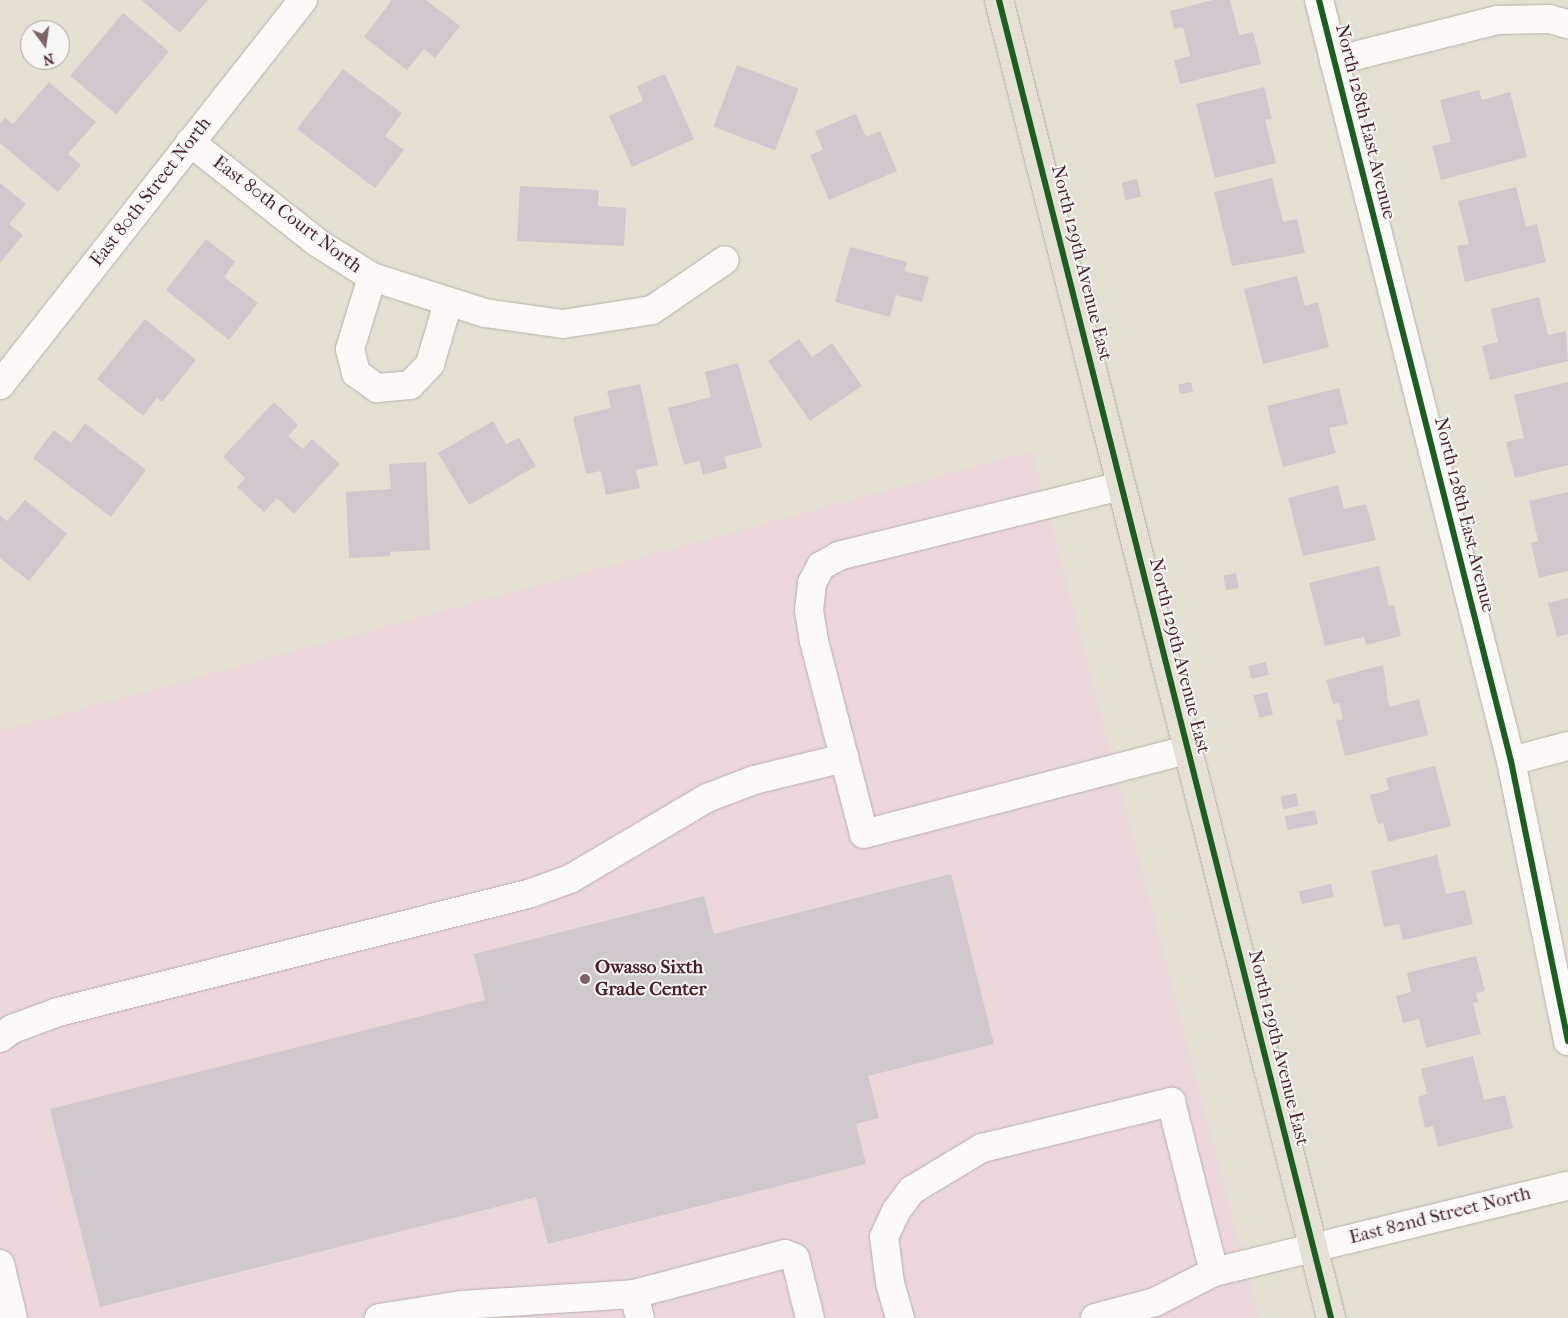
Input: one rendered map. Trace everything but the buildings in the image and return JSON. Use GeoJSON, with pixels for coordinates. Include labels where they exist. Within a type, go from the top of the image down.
{"type":"FeatureCollection","features":[{"type":"Feature","properties":{"kind":"main road","name":"North 129th Avenue East"},"geometry":{"type":"LineString","coordinates":[[999,0],[1122,486],[1186,750],[1331,1318]]}},
{"type":"Feature","properties":{"kind":"street","name":"East 80th Street North"},"geometry":{"type":"LineString","coordinates":[[0,385],[303,0]]}},
{"type":"Feature","properties":{"kind":"street","name":"North 128th East Avenue"},"geometry":{"type":"LineString","coordinates":[[1319,0],[1511,761],[1568,1040]]}},
{"type":"Feature","properties":{"kind":"street"},"geometry":{"type":"LineString","coordinates":[[1334,61],[1497,20],[1549,19],[1568,24]]}},
{"type":"Feature","properties":{"kind":"street","name":"East 80th Court North"},"geometry":{"type":"LineString","coordinates":[[190,142],[318,243],[372,276],[448,303],[486,313],[563,324],[652,310],[725,260]]}},
{"type":"Feature","properties":{"kind":"street"},"geometry":{"type":"LineString","coordinates":[[372,276],[350,348],[356,373],[377,388],[410,385],[430,364],[448,303]]}},
{"type":"Feature","properties":{"kind":"street"},"geometry":{"type":"LineString","coordinates":[[1122,486],[839,556],[821,566],[812,583],[809,610],[814,642],[864,834],[1186,750]]}},
{"type":"Feature","properties":{"kind":"street"},"geometry":{"type":"LineString","coordinates":[[1511,761],[1568,746]]}},
{"type":"Feature","properties":{"kind":"street"},"geometry":{"type":"LineString","coordinates":[[0,1038],[12,1029],[58,1012],[531,893],[570,879],[706,798],[754,780],[844,758]]}},
{"type":"Feature","properties":{"kind":"street"},"geometry":{"type":"LineString","coordinates":[[900,1318],[890,1283],[884,1237],[896,1211],[912,1190],[982,1148],[1171,1102],[1214,1272]]}},
{"type":"Feature","properties":{"kind":"street","name":"East 82nd Street North"},"geometry":{"type":"LineString","coordinates":[[1095,1318],[1155,1302],[1214,1272],[1568,1186]]}},
{"type":"Feature","properties":{"kind":"street"},"geometry":{"type":"LineString","coordinates":[[379,1318],[461,1305],[637,1306],[790,1254],[794,1258],[810,1318]]}},
{"type":"Feature","properties":{"kind":"street"},"geometry":{"type":"LineString","coordinates":[[0,1264],[13,1318]]}},
{"type":"Feature","properties":{"kind":"shaded area","name":"Owasso Sixth Grade Center"},"geometry":{"type":"Polygon","coordinates":[[[1032,451],[1259,1318],[0,1318],[0,731],[1032,451]]]}},
{"type":"Feature","properties":{"kind":"cycle path"},"geometry":{"type":"LineString","coordinates":[[999,0],[1331,1318]]}},
{"type":"Feature","properties":{"kind":"cycle path"},"geometry":{"type":"LineString","coordinates":[[1319,0],[1511,761],[1568,1041]]}},
{"type":"Feature","properties":{"kind":"place","name":"Owasso Sixth Grade Center"},"geometry":{"type":"Point","coordinates":[585,979]}}]}
